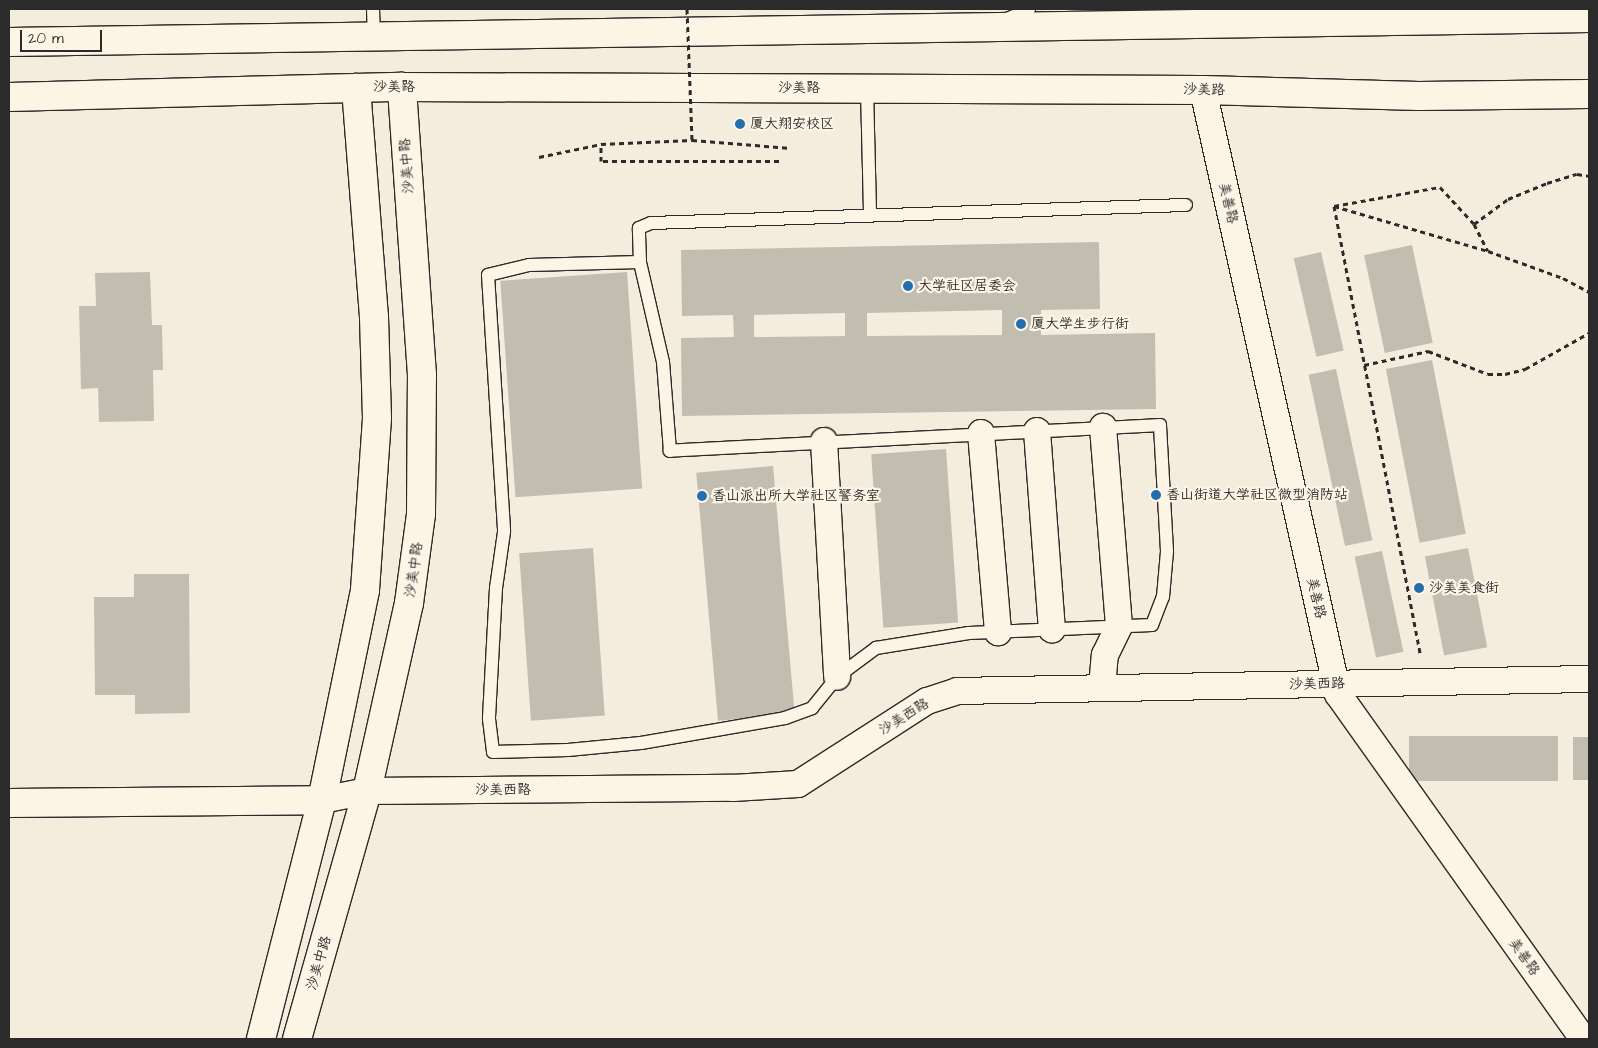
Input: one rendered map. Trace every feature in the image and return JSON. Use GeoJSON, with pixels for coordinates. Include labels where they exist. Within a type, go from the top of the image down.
{"type":"FeatureCollection","features":[{"type":"Feature","properties":{"kind":"main road"},"geometry":{"type":"LineString","coordinates":[[9,42],[373,22],[990,27],[1449,15],[1589,18]]}},
{"type":"Feature","properties":{"kind":"main road","name":"沙美路"},"geometry":{"type":"LineString","coordinates":[[9,97],[402,87],[1203,90],[1419,96],[1589,94]]}},
{"type":"Feature","properties":{"kind":"main road","name":"沙美中路"},"geometry":{"type":"LineString","coordinates":[[298,1039],[367,791],[409,603],[421,514],[422,375],[402,87]]}},
{"type":"Feature","properties":{"kind":"main road"},"geometry":{"type":"LineString","coordinates":[[261,1039],[322,800],[365,590],[377,418],[374,317],[356,88]]}},
{"type":"Feature","properties":{"kind":"main road"},"geometry":{"type":"LineString","coordinates":[[9,804],[322,800]]}},
{"type":"Feature","properties":{"kind":"street","name":"美善路"},"geometry":{"type":"LineString","coordinates":[[1203,90],[1336,684],[1343,702],[1583,1039]]}},
{"type":"Feature","properties":{"kind":"street"},"geometry":{"type":"LineString","coordinates":[[1102,687],[1105,655],[1119,626],[1103,427]]}},
{"type":"Feature","properties":{"kind":"street"},"geometry":{"type":"LineString","coordinates":[[1037,431],[1052,629]]}},
{"type":"Feature","properties":{"kind":"street"},"geometry":{"type":"LineString","coordinates":[[981,433],[998,632]]}},
{"type":"Feature","properties":{"kind":"street"},"geometry":{"type":"LineString","coordinates":[[824,441],[836,677]]}},
{"type":"Feature","properties":{"kind":"street","name":"沙美西路"},"geometry":{"type":"LineString","coordinates":[[322,800],[367,791],[734,788],[798,784],[927,701],[957,691],[1589,679]]}},
{"type":"Feature","properties":{"kind":"lane"},"geometry":{"type":"LineString","coordinates":[[990,27],[1029,9]]}},
{"type":"Feature","properties":{"kind":"lane"},"geometry":{"type":"LineString","coordinates":[[867,89],[870,216]]}},
{"type":"Feature","properties":{"kind":"lane"},"geometry":{"type":"LineString","coordinates":[[640,262],[529,265],[488,275],[504,532],[496,588],[490,700],[493,752],[568,750],[641,743],[785,718],[812,708],[836,677],[876,648],[969,633],[1152,625],[1163,597],[1167,551],[1160,425],[670,450],[663,362],[640,262],[639,228],[651,223],[1186,205]]}},
{"type":"Feature","properties":{"kind":"path"},"geometry":{"type":"LineString","coordinates":[[687,9],[692,140]]}},
{"type":"Feature","properties":{"kind":"path"},"geometry":{"type":"LineString","coordinates":[[539,157],[601,144],[692,140],[791,148]]}},
{"type":"Feature","properties":{"kind":"path"},"geometry":{"type":"LineString","coordinates":[[601,144],[601,161],[779,161]]}},
{"type":"Feature","properties":{"kind":"path"},"geometry":{"type":"LineString","coordinates":[[1474,224],[1508,199],[1547,183],[1577,174],[1589,176]]}},
{"type":"Feature","properties":{"kind":"path"},"geometry":{"type":"LineString","coordinates":[[1334,206],[1440,187],[1474,224],[1488,251]]}},
{"type":"Feature","properties":{"kind":"path"},"geometry":{"type":"LineString","coordinates":[[1334,206],[1488,251],[1563,278],[1589,292]]}},
{"type":"Feature","properties":{"kind":"path"},"geometry":{"type":"LineString","coordinates":[[1334,206],[1425,682]]}},
{"type":"Feature","properties":{"kind":"path"},"geometry":{"type":"LineString","coordinates":[[1364,365],[1428,351],[1488,374],[1505,374],[1525,369],[1589,333]]}},
{"type":"Feature","properties":{"kind":"building","name":"厦大学生步行街"},"geometry":{"type":"Polygon","coordinates":[[[1099,242],[1100,309],[1041,310],[1041,335],[1155,333],[1156,409],[682,416],[681,338],[734,337],[733,315],[682,316],[681,250],[1099,242]],[[1002,310],[867,313],[867,336],[1002,335],[1002,310]],[[845,313],[754,315],[754,337],[845,336],[845,313]]]}},
{"type":"Feature","properties":{"kind":"building"},"geometry":{"type":"Polygon","coordinates":[[[1412,245],[1433,343],[1385,353],[1364,255],[1412,245]]]}},
{"type":"Feature","properties":{"kind":"building"},"geometry":{"type":"Polygon","coordinates":[[[1321,252],[1344,350],[1316,357],[1294,258],[1321,252]]]}},
{"type":"Feature","properties":{"kind":"building"},"geometry":{"type":"Polygon","coordinates":[[[150,272],[152,325],[162,325],[163,370],[153,370],[154,421],[99,422],[98,388],[81,389],[79,306],[96,306],[95,273],[150,272]]]}},
{"type":"Feature","properties":{"kind":"building"},"geometry":{"type":"Polygon","coordinates":[[[627,272],[642,488],[515,497],[500,281],[627,272]]]}},
{"type":"Feature","properties":{"kind":"building"},"geometry":{"type":"Polygon","coordinates":[[[1432,360],[1466,534],[1420,543],[1386,369],[1432,360]]]}},
{"type":"Feature","properties":{"kind":"building"},"geometry":{"type":"Polygon","coordinates":[[[1336,369],[1372,540],[1345,546],[1309,375],[1336,369]]]}},
{"type":"Feature","properties":{"kind":"building"},"geometry":{"type":"Polygon","coordinates":[[[946,449],[958,623],[883,628],[871,454],[946,449]]]}},
{"type":"Feature","properties":{"kind":"building"},"geometry":{"type":"Polygon","coordinates":[[[773,466],[795,714],[718,721],[696,473],[773,466]]]}},
{"type":"Feature","properties":{"kind":"building"},"geometry":{"type":"Polygon","coordinates":[[[593,548],[605,716],[531,721],[519,553],[593,548]]]}},
{"type":"Feature","properties":{"kind":"building"},"geometry":{"type":"Polygon","coordinates":[[[1468,548],[1487,647],[1444,656],[1425,556],[1468,548]]]}},
{"type":"Feature","properties":{"kind":"building"},"geometry":{"type":"Polygon","coordinates":[[[1382,551],[1403,652],[1376,658],[1355,557],[1382,551]]]}},
{"type":"Feature","properties":{"kind":"building"},"geometry":{"type":"Polygon","coordinates":[[[134,574],[189,574],[190,713],[135,714],[135,695],[95,695],[94,597],[134,597],[134,574]]]}},
{"type":"Feature","properties":{"kind":"building"},"geometry":{"type":"Polygon","coordinates":[[[1409,736],[1558,736],[1558,781],[1409,781],[1409,736]]]}},
{"type":"Feature","properties":{"kind":"building"},"geometry":{"type":"Polygon","coordinates":[[[1573,737],[1589,737],[1589,780],[1573,780],[1573,737]]]}},
{"type":"Feature","properties":{"kind":"place","name":"厦大翔安校区"},"geometry":{"type":"Point","coordinates":[740,124]}},
{"type":"Feature","properties":{"kind":"place","name":"大学社区居委会"},"geometry":{"type":"Point","coordinates":[908,286]}},
{"type":"Feature","properties":{"kind":"place","name":"厦大学生步行街"},"geometry":{"type":"Point","coordinates":[1021,324]}},
{"type":"Feature","properties":{"kind":"place","name":"香山街道大学社区微型消防站"},"geometry":{"type":"Point","coordinates":[1156,495]}},
{"type":"Feature","properties":{"kind":"place","name":"香山派出所大学社区警务室"},"geometry":{"type":"Point","coordinates":[702,496]}},
{"type":"Feature","properties":{"kind":"place","name":"沙美美食街"},"geometry":{"type":"Point","coordinates":[1419,588]}}]}
